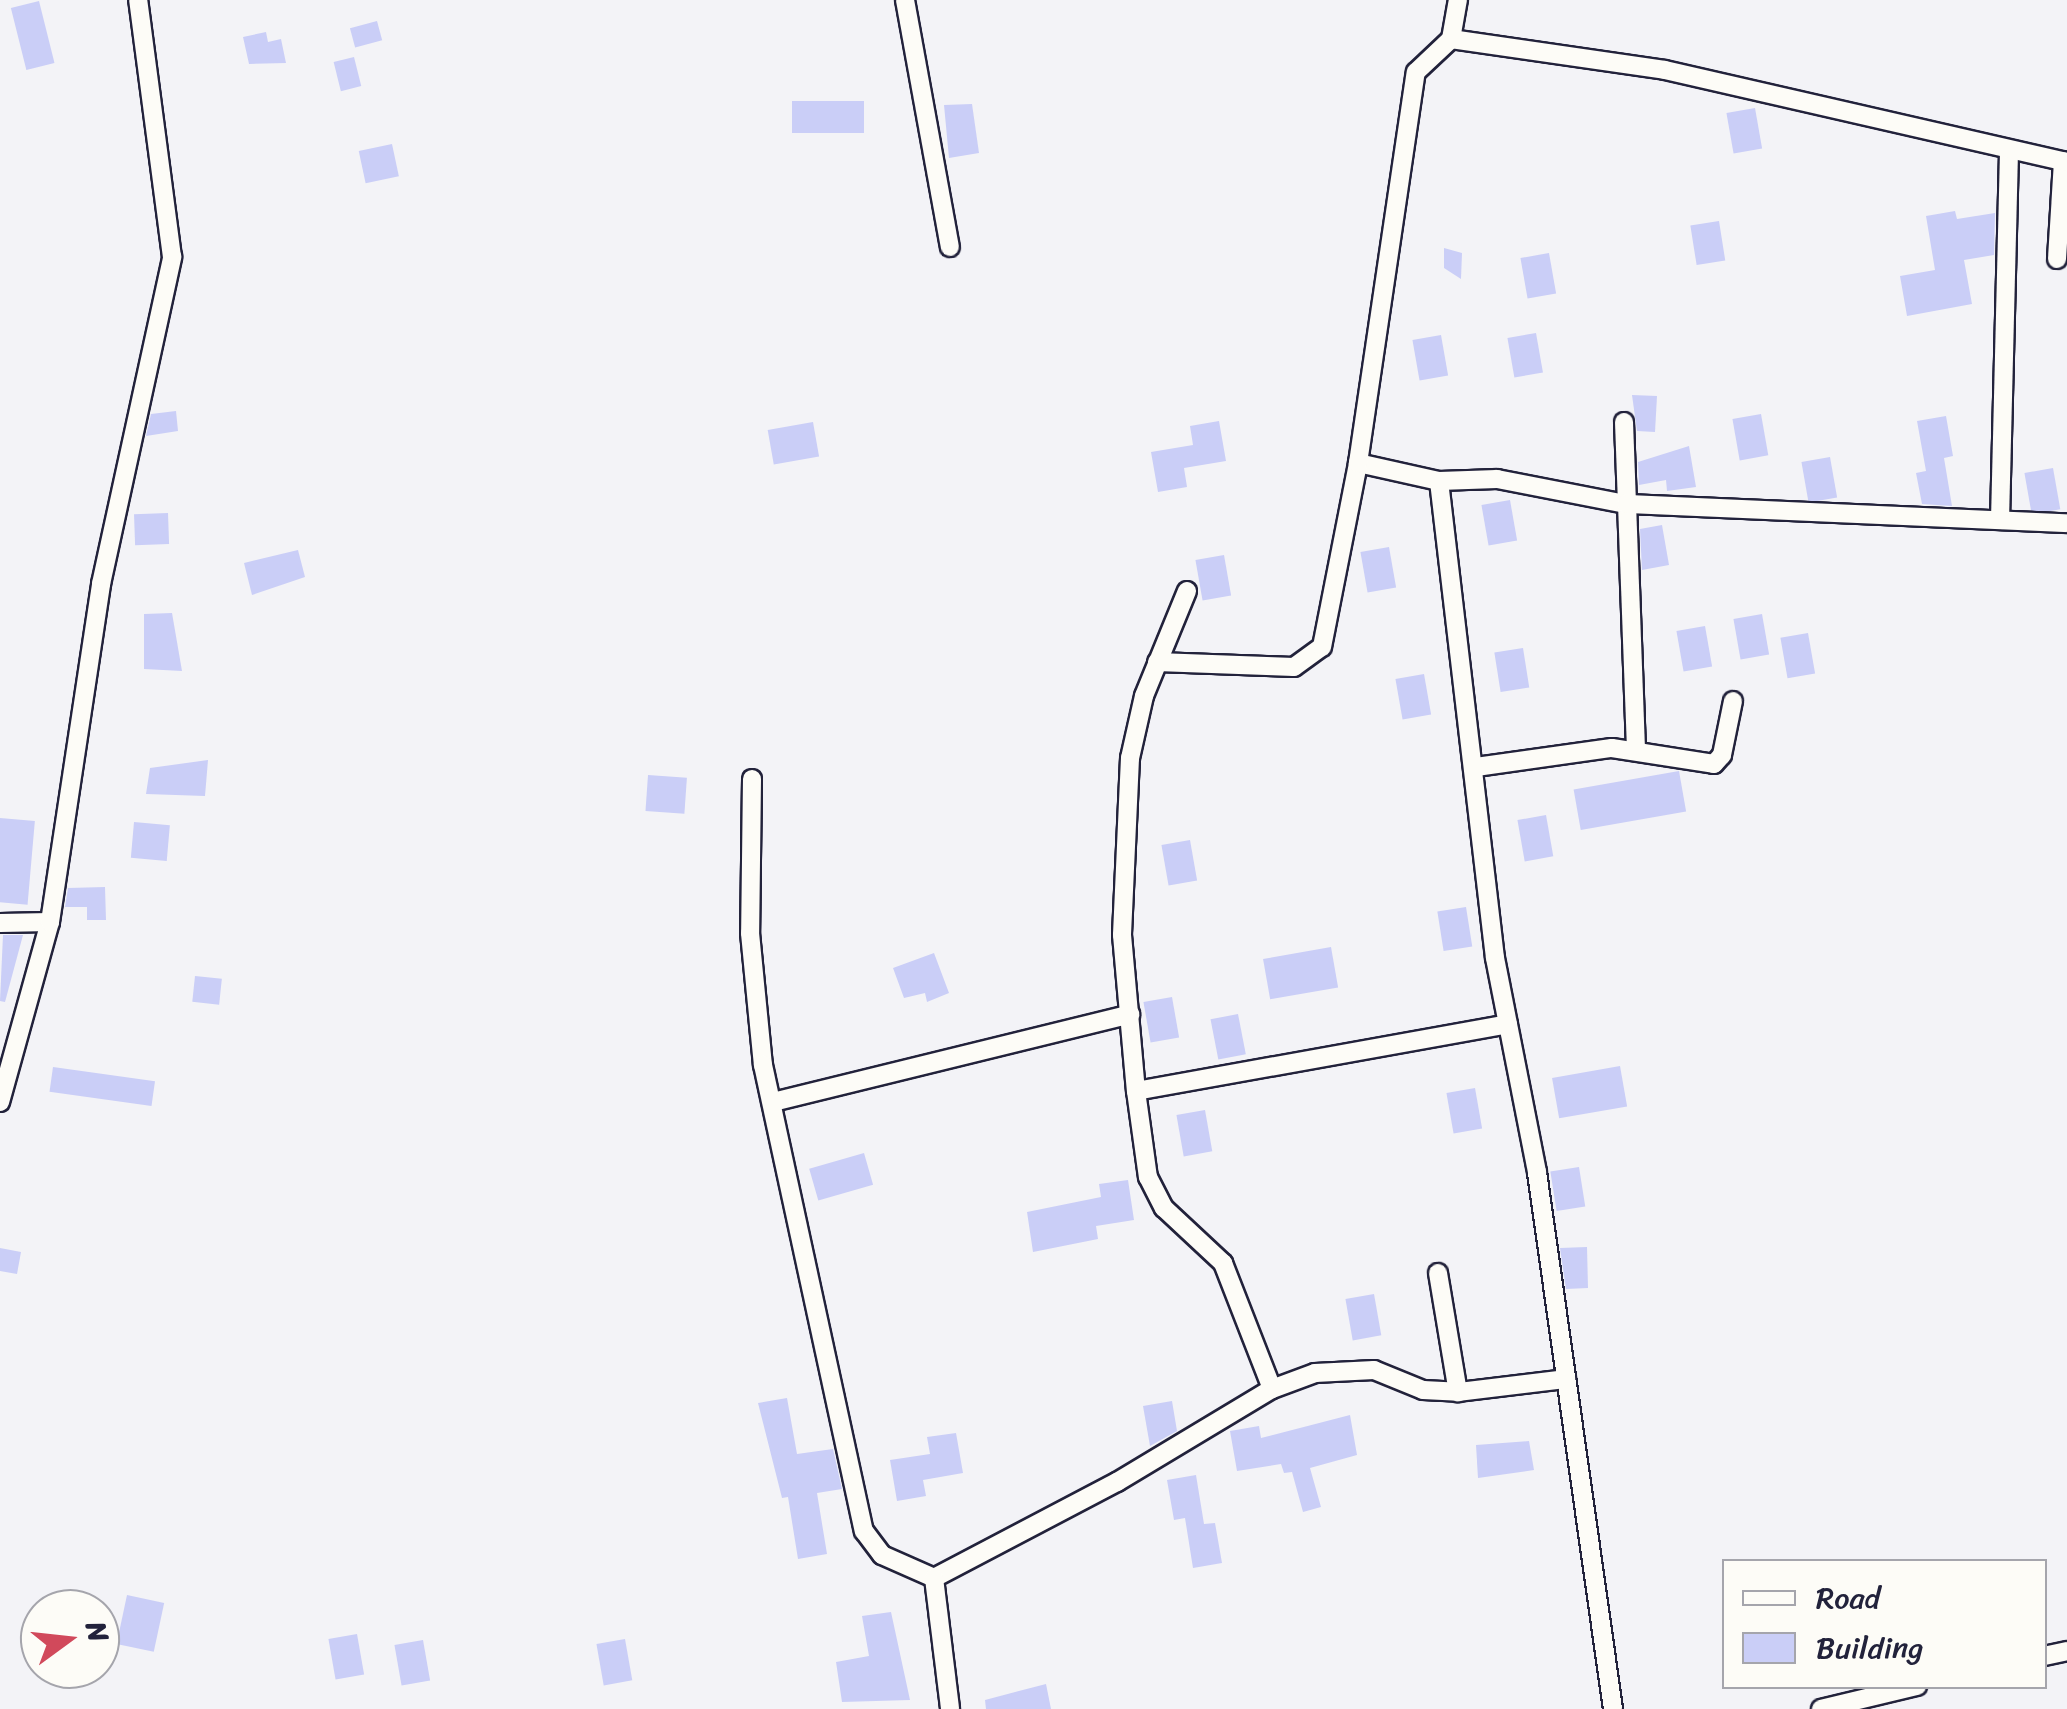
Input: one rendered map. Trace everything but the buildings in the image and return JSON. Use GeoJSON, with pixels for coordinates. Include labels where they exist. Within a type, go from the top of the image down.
{"type":"FeatureCollection","features":[{"type":"Feature","properties":{"kind":"street"},"geometry":{"type":"LineString","coordinates":[[0,1102],[50,922],[101,584],[172,256],[138,0]]}},
{"type":"Feature","properties":{"kind":"street"},"geometry":{"type":"LineString","coordinates":[[905,0],[950,247]]}},
{"type":"Feature","properties":{"kind":"street"},"geometry":{"type":"LineString","coordinates":[[1158,662],[1283,668],[1316,657],[1358,462],[1416,72],[1451,39],[1458,0]]}},
{"type":"Feature","properties":{"kind":"street"},"geometry":{"type":"LineString","coordinates":[[1451,39],[1665,70],[2009,153],[2065,161],[2057,260]]}},
{"type":"Feature","properties":{"kind":"street"},"geometry":{"type":"LineString","coordinates":[[2000,520],[2009,153]]}},
{"type":"Feature","properties":{"kind":"street"},"geometry":{"type":"LineString","coordinates":[[1624,422],[1636,748]]}},
{"type":"Feature","properties":{"kind":"street"},"geometry":{"type":"LineString","coordinates":[[1358,462],[1439,482],[1497,479],[1626,504],[2067,523]]}},
{"type":"Feature","properties":{"kind":"street"},"geometry":{"type":"LineString","coordinates":[[1439,482],[1508,1024],[1566,1378],[1614,1709]]}},
{"type":"Feature","properties":{"kind":"street"},"geometry":{"type":"LineString","coordinates":[[1187,591],[1158,662],[1130,758],[1124,836],[1136,1091],[1148,1177],[1164,1208],[1223,1264],[1272,1389]]}},
{"type":"Feature","properties":{"kind":"street"},"geometry":{"type":"LineString","coordinates":[[1476,768],[1636,748],[1714,764],[1722,756],[1733,702]]}},
{"type":"Feature","properties":{"kind":"street"},"geometry":{"type":"LineString","coordinates":[[752,779],[753,972],[773,1102],[864,1531],[882,1554],[934,1578]]}},
{"type":"Feature","properties":{"kind":"street"},"geometry":{"type":"LineString","coordinates":[[0,923],[50,922]]}},
{"type":"Feature","properties":{"kind":"street"},"geometry":{"type":"LineString","coordinates":[[773,1102],[1130,1014]]}},
{"type":"Feature","properties":{"kind":"street"},"geometry":{"type":"LineString","coordinates":[[1136,1091],[1508,1024]]}},
{"type":"Feature","properties":{"kind":"street"},"geometry":{"type":"LineString","coordinates":[[1438,1273],[1458,1392]]}},
{"type":"Feature","properties":{"kind":"street"},"geometry":{"type":"LineString","coordinates":[[934,1578],[1117,1482],[1272,1389],[1315,1373],[1357,1368],[1423,1390],[1458,1392],[1566,1378]]}},
{"type":"Feature","properties":{"kind":"street"},"geometry":{"type":"LineString","coordinates":[[934,1578],[950,1709]]}},
{"type":"Feature","properties":{"kind":"street"},"geometry":{"type":"LineString","coordinates":[[1821,1709],[1904,1689]]}}]}
